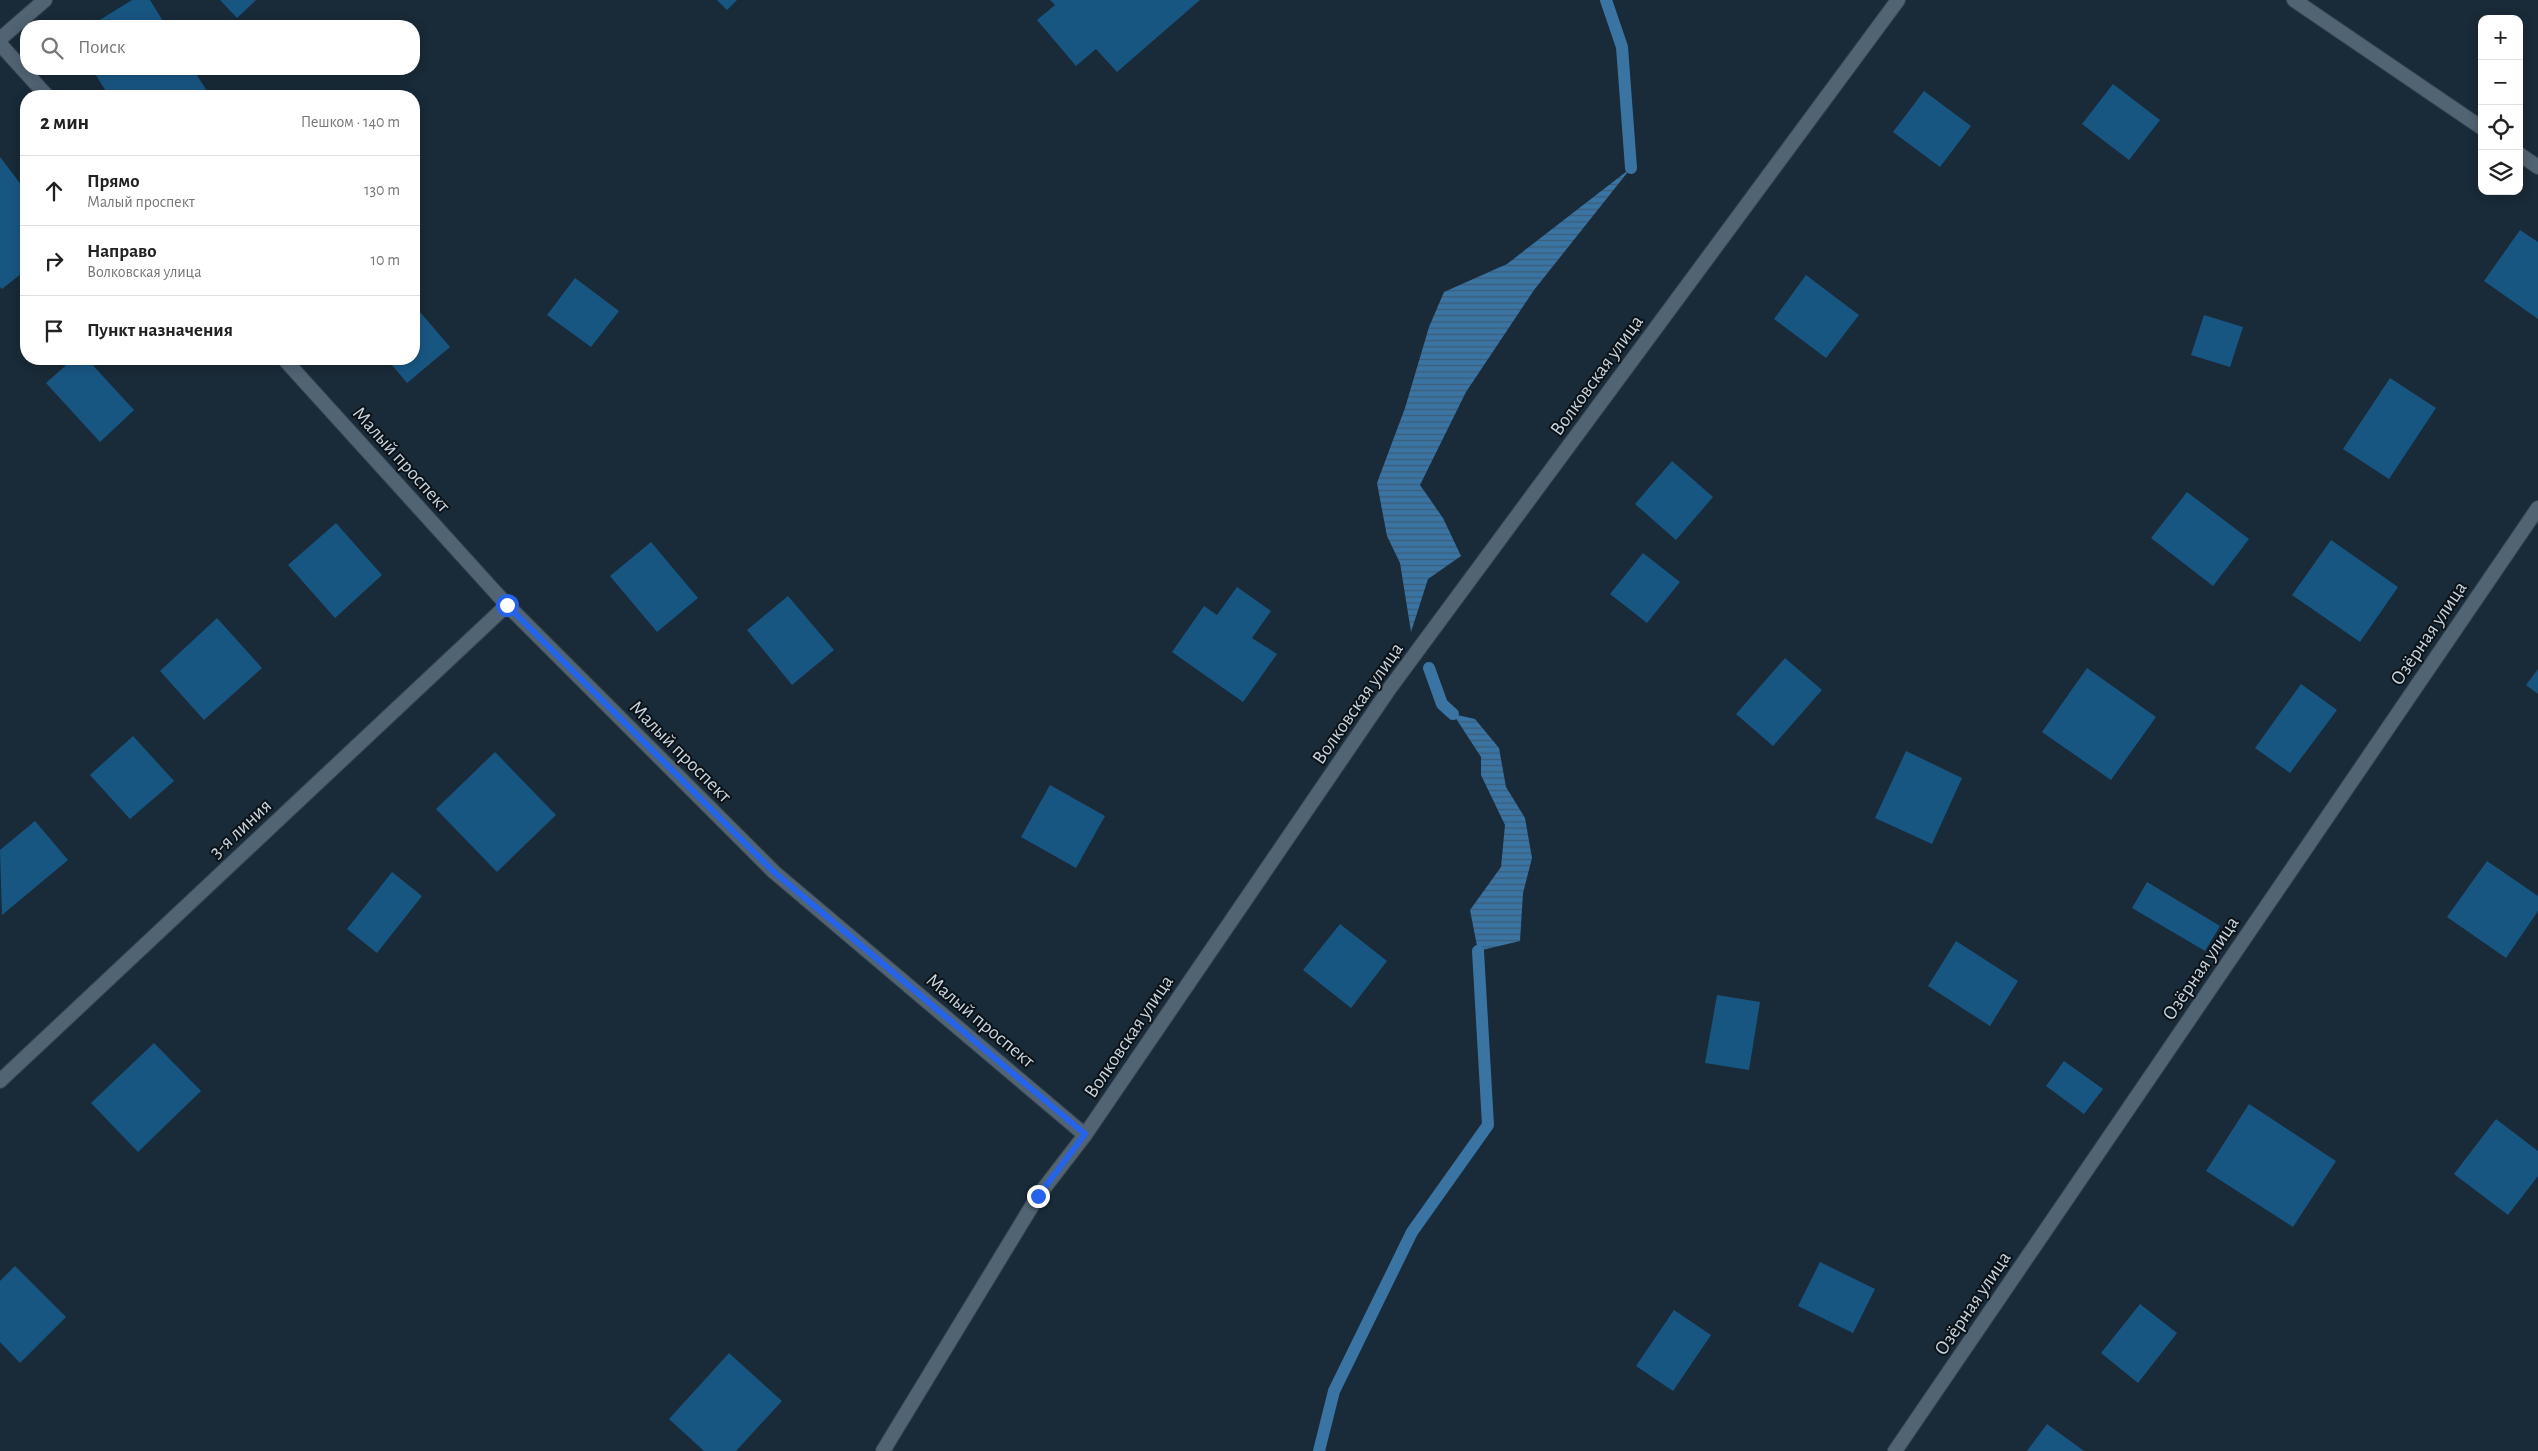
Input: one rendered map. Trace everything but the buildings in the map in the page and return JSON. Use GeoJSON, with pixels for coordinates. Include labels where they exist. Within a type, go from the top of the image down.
{"type":"FeatureCollection","features":[{"type":"Feature","properties":{"kind":"street"},"geometry":{"type":"LineString","coordinates":[[22,20],[45,0]]}},
{"type":"Feature","properties":{"kind":"street","name":"Волковская улица"},"geometry":{"type":"LineString","coordinates":[[883,1451],[1038,1196],[1085,1134],[1390,688],[1898,0]]}},
{"type":"Feature","properties":{"kind":"street"},"geometry":{"type":"LineString","coordinates":[[2294,0],[2478,125]]}},
{"type":"Feature","properties":{"kind":"street"},"geometry":{"type":"LineString","coordinates":[[0,39],[20,22]]}},
{"type":"Feature","properties":{"kind":"street"},"geometry":{"type":"LineString","coordinates":[[0,44],[20,66]]}},
{"type":"Feature","properties":{"kind":"street"},"geometry":{"type":"LineString","coordinates":[[28,75],[42,90]]}},
{"type":"Feature","properties":{"kind":"street"},"geometry":{"type":"LineString","coordinates":[[2523,157],[2538,166]]}},
{"type":"Feature","properties":{"kind":"street","name":"Малый проспект"},"geometry":{"type":"LineString","coordinates":[[289,365],[507,605],[774,872],[1085,1134]]}},
{"type":"Feature","properties":{"kind":"street","name":"Озёрная улица"},"geometry":{"type":"LineString","coordinates":[[1895,1451],[2538,508]]}},
{"type":"Feature","properties":{"kind":"street","name":"3-я линия"},"geometry":{"type":"LineString","coordinates":[[0,1080],[507,605]]}},
{"type":"Feature","properties":{"kind":"water"},"geometry":{"type":"Polygon","coordinates":[[[1631,168],[1534,290],[1466,392],[1420,485],[1443,518],[1461,556],[1428,579],[1411,632],[1400,563],[1387,536],[1377,483],[1405,408],[1429,327],[1444,292],[1507,264],[1631,168]]]}},
{"type":"Feature","properties":{"kind":"water"},"geometry":{"type":"Polygon","coordinates":[[[1453,714],[1475,719],[1499,748],[1506,787],[1525,818],[1532,858],[1523,893],[1520,941],[1478,951],[1470,910],[1501,867],[1505,825],[1481,775],[1481,757],[1453,714]]]}},
{"type":"Feature","properties":{"kind":"waterway"},"geometry":{"type":"LineString","coordinates":[[1606,0],[1622,47],[1631,168]]}},
{"type":"Feature","properties":{"kind":"waterway"},"geometry":{"type":"LineString","coordinates":[[1429,668],[1442,704],[1453,714]]}},
{"type":"Feature","properties":{"kind":"waterway"},"geometry":{"type":"LineString","coordinates":[[1319,1451],[1334,1391],[1412,1232],[1488,1125],[1478,951]]}},
{"type":"Feature","properties":{"kind":"route"},"geometry":{"type":"LineString","coordinates":[[507,605],[774,872],[1085,1134],[1038,1196]]}}]}
